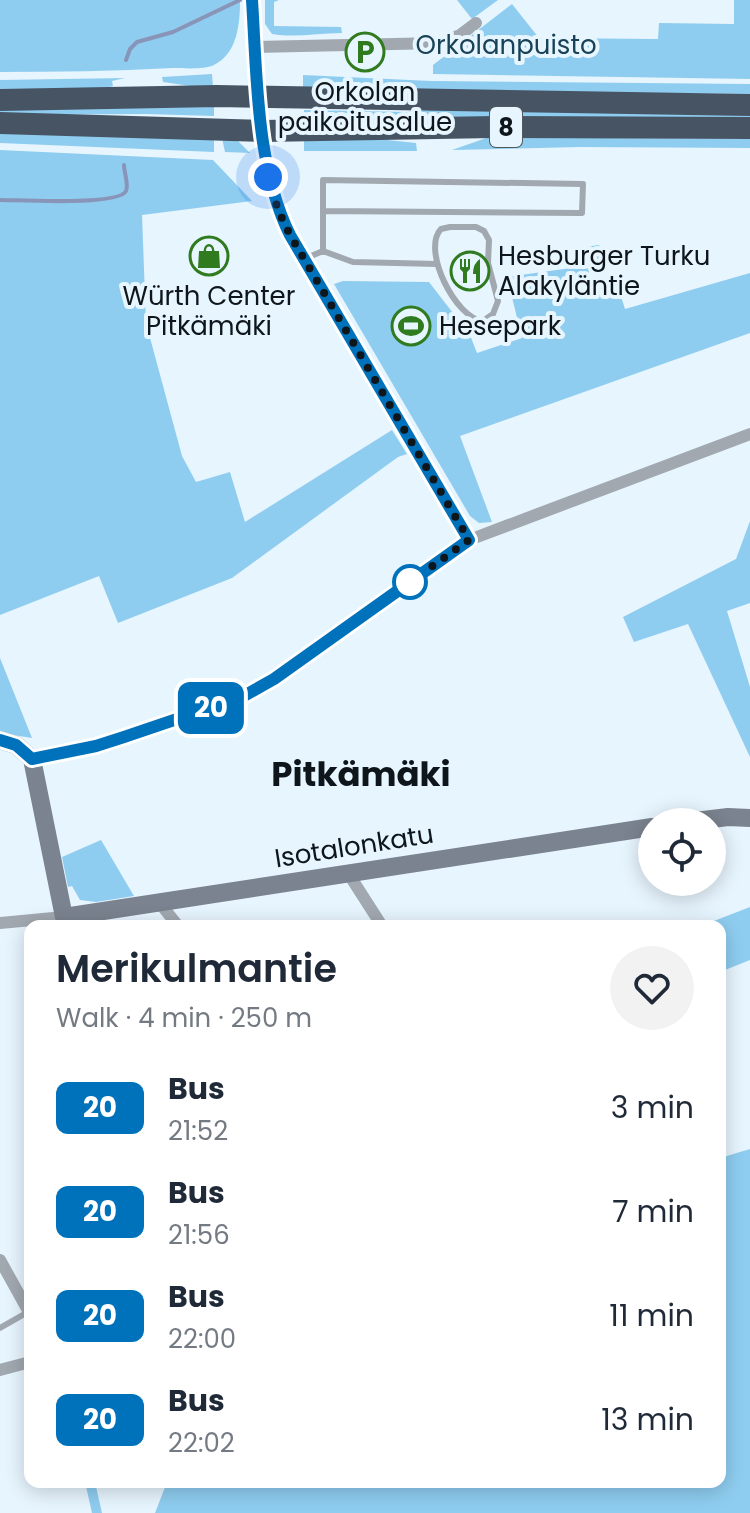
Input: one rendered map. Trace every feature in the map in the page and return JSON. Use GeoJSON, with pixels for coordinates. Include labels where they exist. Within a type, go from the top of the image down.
{"type":"FeatureCollection","features":[{"type":"Feature","properties":{"kind":"highway","name":"8"},"geometry":{"type":"LineString","coordinates":[[0,100],[260,96],[750,105]]}},
{"type":"Feature","properties":{"kind":"highway","name":"8"},"geometry":{"type":"LineString","coordinates":[[0,123],[263,131],[495,127],[750,128]]}},
{"type":"Feature","properties":{"kind":"street"},"geometry":{"type":"LineString","coordinates":[[252,2],[268,177],[283,220],[469,540]]}},
{"type":"Feature","properties":{"kind":"street"},"geometry":{"type":"LineString","coordinates":[[255,47],[440,43],[460,35],[476,23]]}},
{"type":"Feature","properties":{"kind":"street"},"geometry":{"type":"LineString","coordinates":[[32,759],[96,746],[255,691],[469,540],[750,434]]}},
{"type":"Feature","properties":{"kind":"street"},"geometry":{"type":"LineString","coordinates":[[0,740],[16,745],[32,759],[65,920]]}},
{"type":"Feature","properties":{"kind":"street"},"geometry":{"type":"LineString","coordinates":[[726,817],[750,818]]}},
{"type":"Feature","properties":{"kind":"street","name":"Isotalonkatu"},"geometry":{"type":"LineString","coordinates":[[74,920],[159,902],[638,829]]}},
{"type":"Feature","properties":{"kind":"street"},"geometry":{"type":"LineString","coordinates":[[348,873],[378,920]]}},
{"type":"Feature","properties":{"kind":"street"},"geometry":{"type":"LineString","coordinates":[[159,902],[173,920]]}},
{"type":"Feature","properties":{"kind":"street"},"geometry":{"type":"LineString","coordinates":[[0,923],[24,923]]}},
{"type":"Feature","properties":{"kind":"street"},"geometry":{"type":"LineString","coordinates":[[0,1260],[24,1304]]}},
{"type":"Feature","properties":{"kind":"street"},"geometry":{"type":"LineString","coordinates":[[0,1370],[24,1364]]}},
{"type":"Feature","properties":{"kind":"lane"},"geometry":{"type":"LineString","coordinates":[[323,251],[323,180],[583,184],[582,213],[324,211]]}},
{"type":"Feature","properties":{"kind":"lane"},"geometry":{"type":"LineString","coordinates":[[441,229],[482,229],[489,240],[488,263],[498,301],[490,317],[478,321],[464,312],[437,264],[435,238],[441,229]]}},
{"type":"Feature","properties":{"kind":"lane"},"geometry":{"type":"LineString","coordinates":[[304,259],[323,251],[353,262],[437,264]]}},
{"type":"Feature","properties":{"kind":"lane"},"geometry":{"type":"LineString","coordinates":[[0,1328],[24,1316]]}},
{"type":"Feature","properties":{"kind":"green space"},"geometry":{"type":"Polygon","coordinates":[[[0,0],[240,0],[240,9],[233,45],[222,60],[210,67],[0,72],[0,0]]]}},
{"type":"Feature","properties":{"kind":"green space"},"geometry":{"type":"Polygon","coordinates":[[[265,0],[279,0],[274,2],[274,26],[341,27],[342,33],[272,34],[265,24],[265,0]]]}},
{"type":"Feature","properties":{"kind":"green space"},"geometry":{"type":"Polygon","coordinates":[[[457,0],[498,0],[472,19],[457,0]]]}},
{"type":"Feature","properties":{"kind":"green space","name":"Orkolanpuisto"},"geometry":{"type":"Polygon","coordinates":[[[734,0],[750,0],[750,79],[433,74],[433,65],[512,4],[539,38],[658,39],[659,23],[734,24],[734,0]]]}},
{"type":"Feature","properties":{"kind":"green space"},"geometry":{"type":"Polygon","coordinates":[[[212,74],[213,87],[204,88],[163,82],[162,77],[212,74]]]}},
{"type":"Feature","properties":{"kind":"green space"},"geometry":{"type":"Polygon","coordinates":[[[303,75],[431,81],[750,84],[750,94],[303,90],[303,75]]]}},
{"type":"Feature","properties":{"kind":"green space"},"geometry":{"type":"Polygon","coordinates":[[[125,78],[112,81],[113,86],[99,90],[0,91],[0,80],[125,78]]]}},
{"type":"Feature","properties":{"kind":"green space"},"geometry":{"type":"Polygon","coordinates":[[[214,102],[214,116],[0,115],[0,107],[214,102]]]}},
{"type":"Feature","properties":{"kind":"green space"},"geometry":{"type":"Polygon","coordinates":[[[456,108],[750,113],[750,120],[304,123],[304,110],[406,112],[456,108]]]}},
{"type":"Feature","properties":{"kind":"green space"},"geometry":{"type":"Polygon","coordinates":[[[0,130],[214,137],[214,152],[0,143],[0,130]]]}},
{"type":"Feature","properties":{"kind":"green space"},"geometry":{"type":"Polygon","coordinates":[[[359,137],[416,143],[417,151],[304,151],[304,138],[359,137]]]}},
{"type":"Feature","properties":{"kind":"green space"},"geometry":{"type":"Polygon","coordinates":[[[489,137],[750,139],[750,148],[452,150],[489,137]]]}},
{"type":"Feature","properties":{"kind":"green space"},"geometry":{"type":"Polygon","coordinates":[[[222,138],[238,141],[250,153],[225,152],[222,138]]]}},
{"type":"Feature","properties":{"kind":"green space"},"geometry":{"type":"Polygon","coordinates":[[[0,150],[213,160],[252,201],[142,215],[146,323],[182,456],[196,482],[230,472],[245,522],[392,430],[407,454],[398,457],[232,578],[118,623],[99,576],[0,615],[0,150]]]}},
{"type":"Feature","properties":{"kind":"green space"},"geometry":{"type":"Polygon","coordinates":[[[599,245],[605,260],[587,275],[581,288],[595,297],[599,288],[614,275],[625,309],[750,273],[750,333],[460,436],[492,522],[479,523],[470,516],[334,284],[343,281],[429,282],[470,335],[477,353],[522,338],[507,277],[571,268],[585,247],[599,245]]]}},
{"type":"Feature","properties":{"kind":"green space"},"geometry":{"type":"Polygon","coordinates":[[[750,521],[750,603],[727,611],[750,687],[750,757],[688,624],[634,642],[623,617],[736,559],[750,521]]]}},
{"type":"Feature","properties":{"kind":"green space"},"geometry":{"type":"Polygon","coordinates":[[[0,658],[32,738],[0,733],[0,658]]]}},
{"type":"Feature","properties":{"kind":"green space"},"geometry":{"type":"Polygon","coordinates":[[[101,840],[134,896],[96,902],[80,900],[72,886],[68,887],[62,857],[101,840]]]}},
{"type":"Feature","properties":{"kind":"green space"},"geometry":{"type":"Polygon","coordinates":[[[750,907],[750,960],[726,970],[726,920],[716,920],[750,907]]]}},
{"type":"Feature","properties":{"kind":"green space"},"geometry":{"type":"Polygon","coordinates":[[[750,1149],[750,1513],[155,1513],[165,1488],[726,1488],[726,1156],[750,1149]]]}},
{"type":"Feature","properties":{"kind":"green space"},"geometry":{"type":"Polygon","coordinates":[[[86,1488],[96,1488],[102,1513],[92,1513],[86,1488]]]}},
{"type":"Feature","properties":{"kind":"waterway"},"geometry":{"type":"LineString","coordinates":[[126,60],[137,42],[173,32],[240,0]]}},
{"type":"Feature","properties":{"kind":"waterway"},"geometry":{"type":"LineString","coordinates":[[0,200],[88,200],[119,196],[127,188],[124,165]]}},
{"type":"Feature","properties":{"kind":"bus line","name":"20"},"geometry":{"type":"LineString","coordinates":[[0,740],[16,745],[32,759],[96,746],[242,697],[274,679],[469,540],[278,210],[266,167],[252,0]]}},
{"type":"Feature","properties":{"kind":"place","name":"Orkolan paikoitusalue"},"geometry":{"type":"Point","coordinates":[365,52]}},
{"type":"Feature","properties":{"kind":"place","name":"Würth Center Pitkämäki"},"geometry":{"type":"Point","coordinates":[209,256]}},
{"type":"Feature","properties":{"kind":"place","name":"Hesburger Turku Alakyläntie"},"geometry":{"type":"Point","coordinates":[470,271]}},
{"type":"Feature","properties":{"kind":"place","name":"Hesepark"},"geometry":{"type":"Point","coordinates":[411,326]}},
{"type":"Feature","properties":{"kind":"district","name":"Pitkämäki"},"geometry":{"type":"Point","coordinates":[361,774]}},
{"type":"Feature","properties":{"kind":"route"},"geometry":{"type":"LineString","coordinates":[[268,177],[290,235],[469,540],[410,582]]}}]}
